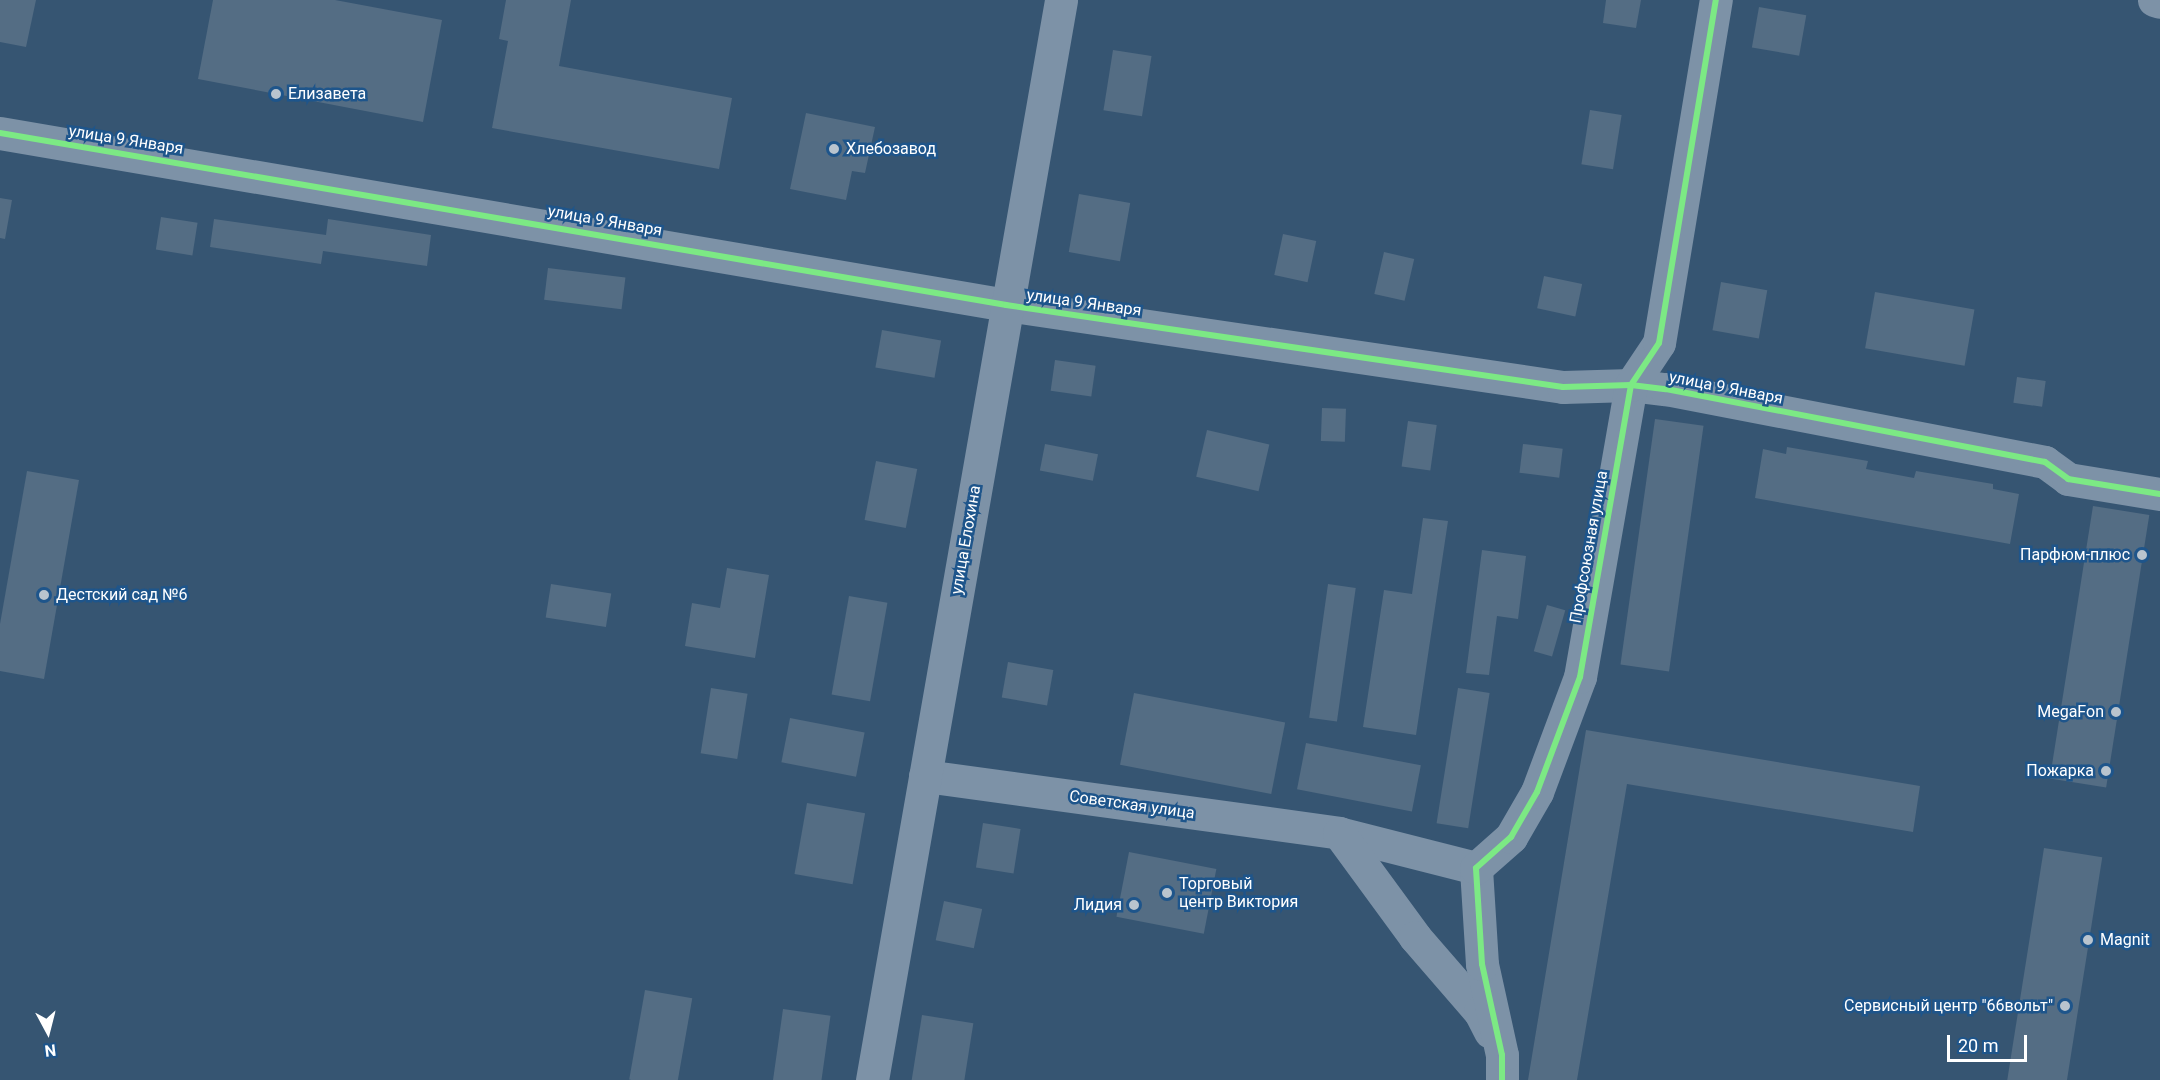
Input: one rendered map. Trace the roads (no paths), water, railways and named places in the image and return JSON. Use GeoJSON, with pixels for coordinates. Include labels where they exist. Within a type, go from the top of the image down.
{"type":"FeatureCollection","features":[{"type":"Feature","properties":{"kind":"street","name":"улица Елохина"},"geometry":{"type":"LineString","coordinates":[[872,1080],[1061,0]]}},
{"type":"Feature","properties":{"kind":"street","name":"Профсоюзная улица"},"geometry":{"type":"LineString","coordinates":[[1476,868],[1511,837],[1537,792],[1580,677],[1631,385],[1659,343],[1716,0]]}},
{"type":"Feature","properties":{"kind":"street"},"geometry":{"type":"LineString","coordinates":[[2154,0],[2160,2]]}},
{"type":"Feature","properties":{"kind":"street","name":"улица 9 Января"},"geometry":{"type":"LineString","coordinates":[[0,133],[1006,305],[1563,387],[1631,385],[2045,462],[2068,479],[2160,494]]}},
{"type":"Feature","properties":{"kind":"street","name":"Советская улица"},"geometry":{"type":"LineString","coordinates":[[925,776],[1339,833],[1476,868]]}},
{"type":"Feature","properties":{"kind":"street"},"geometry":{"type":"LineString","coordinates":[[1339,833],[1415,937],[1480,1012],[1502,1068]]}},
{"type":"Feature","properties":{"kind":"street"},"geometry":{"type":"LineString","coordinates":[[1476,868],[1482,964],[1502,1068]]}},
{"type":"Feature","properties":{"kind":"place","name":"Елизавета"},"geometry":{"type":"Point","coordinates":[276,94]}},
{"type":"Feature","properties":{"kind":"place","name":"Хлебозавод"},"geometry":{"type":"Point","coordinates":[834,149]}},
{"type":"Feature","properties":{"kind":"place","name":"Парфюм-плюс"},"geometry":{"type":"Point","coordinates":[2142,555]}},
{"type":"Feature","properties":{"kind":"place","name":"Дестский сад №6"},"geometry":{"type":"Point","coordinates":[44,595]}},
{"type":"Feature","properties":{"kind":"place","name":"MegaFon"},"geometry":{"type":"Point","coordinates":[2116,712]}},
{"type":"Feature","properties":{"kind":"place","name":"Пожарка"},"geometry":{"type":"Point","coordinates":[2106,771]}},
{"type":"Feature","properties":{"kind":"place","name":"Торговый центр Виктория"},"geometry":{"type":"Point","coordinates":[1167,893]}},
{"type":"Feature","properties":{"kind":"place","name":"Лидия"},"geometry":{"type":"Point","coordinates":[1134,905]}},
{"type":"Feature","properties":{"kind":"place","name":"Magnit"},"geometry":{"type":"Point","coordinates":[2088,940]}},
{"type":"Feature","properties":{"kind":"place","name":"Сервисный центр \"66вольт\""},"geometry":{"type":"Point","coordinates":[2065,1006]}}]}
